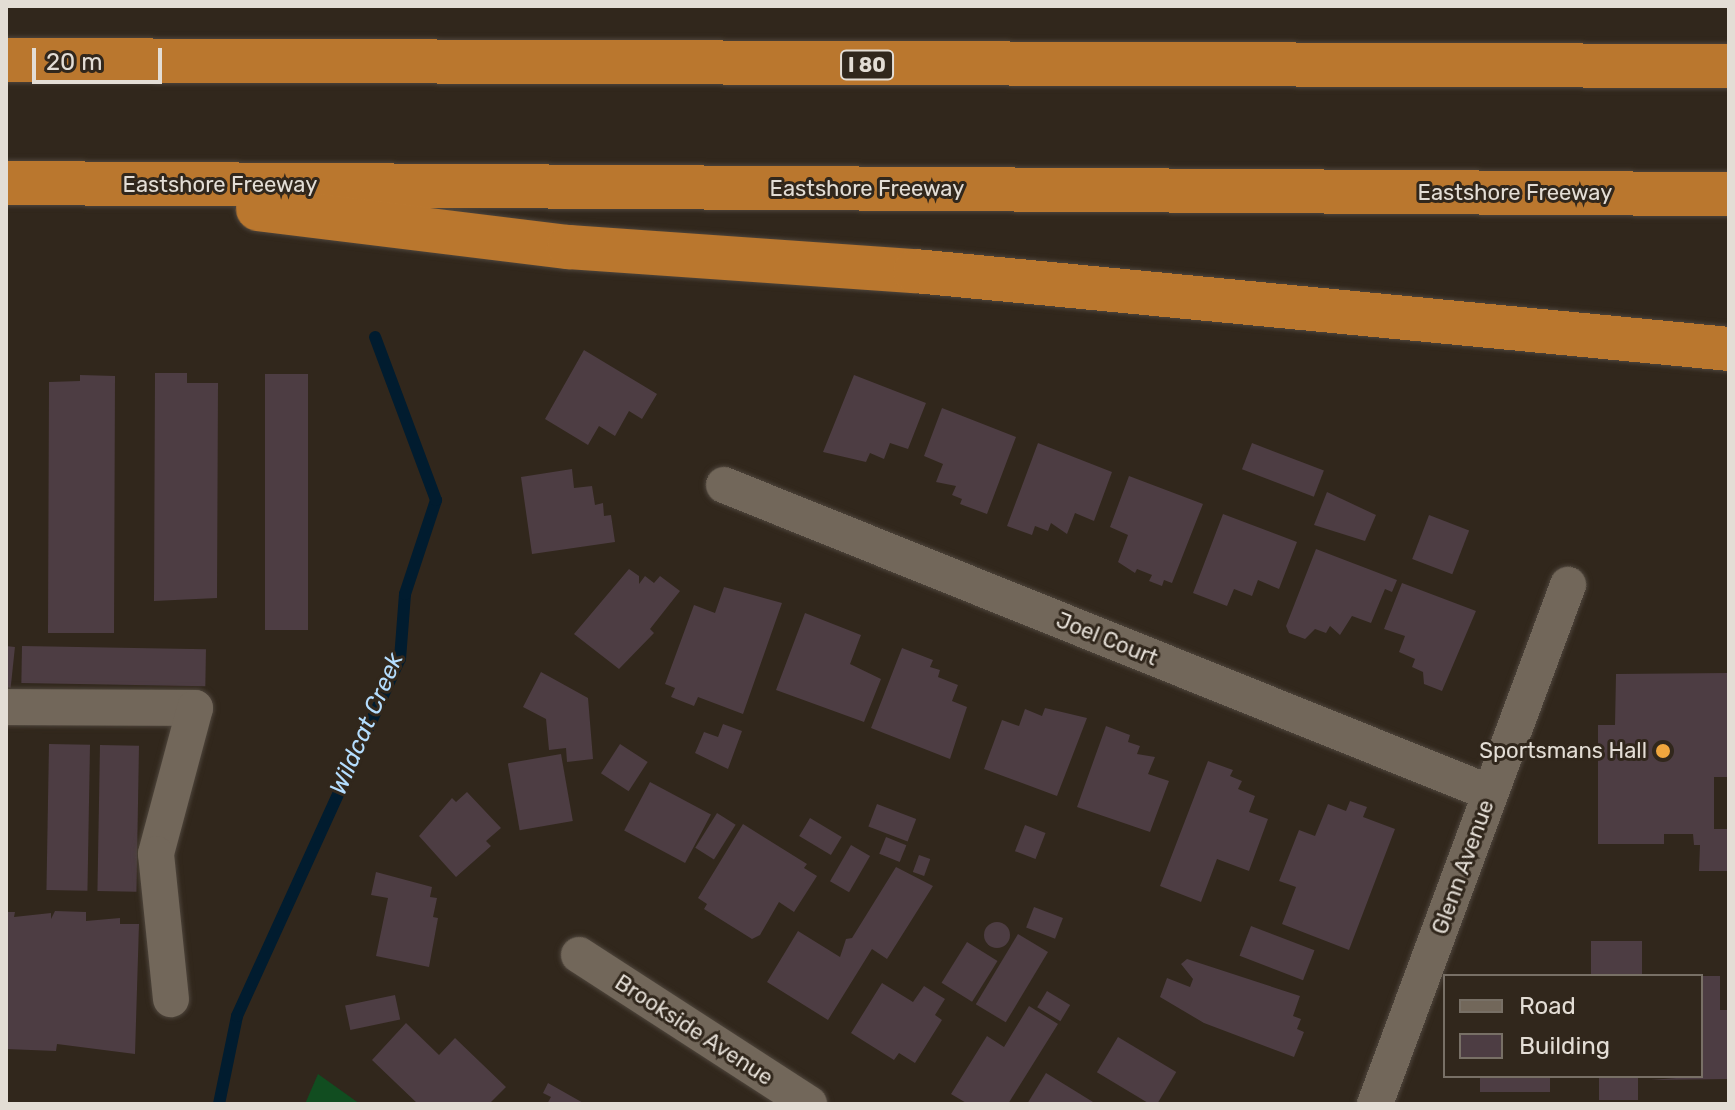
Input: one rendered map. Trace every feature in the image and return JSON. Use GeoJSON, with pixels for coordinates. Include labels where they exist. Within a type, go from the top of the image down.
{"type":"FeatureCollection","features":[{"type":"Feature","properties":{"kind":"highway","name":"I 80"},"geometry":{"type":"LineString","coordinates":[[6,60],[1729,66]]}},
{"type":"Feature","properties":{"kind":"highway","name":"Eastshore Freeway"},"geometry":{"type":"LineString","coordinates":[[6,183],[1729,194]]}},
{"type":"Feature","properties":{"kind":"highway"},"geometry":{"type":"LineString","coordinates":[[53,184],[569,247],[915,271],[1729,349]]}},
{"type":"Feature","properties":{"kind":"street","name":"Joel Court"},"geometry":{"type":"LineString","coordinates":[[724,485],[1490,793]]}},
{"type":"Feature","properties":{"kind":"street","name":"Glenn Avenue"},"geometry":{"type":"LineString","coordinates":[[1375,1104],[1568,585]]}},
{"type":"Feature","properties":{"kind":"street"},"geometry":{"type":"LineString","coordinates":[[6,707],[195,708],[156,854],[171,999]]}},
{"type":"Feature","properties":{"kind":"street","name":"Brookside Avenue"},"geometry":{"type":"LineString","coordinates":[[579,955],[809,1104]]}},
{"type":"Feature","properties":{"kind":"green space"},"geometry":{"type":"Polygon","coordinates":[[[318,1074],[360,1104],[305,1104],[318,1074]]]}},
{"type":"Feature","properties":{"kind":"building"},"geometry":{"type":"Polygon","coordinates":[[[584,350],[657,394],[642,419],[629,411],[615,436],[599,426],[588,445],[545,419],[584,350]]]}},
{"type":"Feature","properties":{"kind":"building"},"geometry":{"type":"Polygon","coordinates":[[[155,373],[187,373],[187,383],[218,383],[217,598],[154,601],[155,373]]]}},
{"type":"Feature","properties":{"kind":"building"},"geometry":{"type":"Polygon","coordinates":[[[265,374],[308,374],[308,630],[265,630],[265,374]]]}},
{"type":"Feature","properties":{"kind":"building"},"geometry":{"type":"Polygon","coordinates":[[[80,375],[115,376],[114,633],[48,633],[49,382],[80,381],[80,375]]]}},
{"type":"Feature","properties":{"kind":"building"},"geometry":{"type":"Polygon","coordinates":[[[854,375],[926,403],[908,449],[890,443],[884,459],[870,453],[866,462],[823,452],[854,375]]]}},
{"type":"Feature","properties":{"kind":"building"},"geometry":{"type":"Polygon","coordinates":[[[942,408],[1016,437],[987,514],[960,504],[962,499],[952,495],[956,486],[936,482],[943,464],[924,456],[942,408]]]}},
{"type":"Feature","properties":{"kind":"building"},"geometry":{"type":"Polygon","coordinates":[[[1038,443],[1112,472],[1094,521],[1075,513],[1067,534],[1051,523],[1048,531],[1035,526],[1032,535],[1007,526],[1038,443]]]}},
{"type":"Feature","properties":{"kind":"building"},"geometry":{"type":"Polygon","coordinates":[[[1252,443],[1324,471],[1314,497],[1242,469],[1252,443]]]}},
{"type":"Feature","properties":{"kind":"building"},"geometry":{"type":"Polygon","coordinates":[[[572,469],[574,488],[592,486],[595,505],[603,503],[604,516],[611,515],[615,542],[532,554],[521,477],[572,469]]]}},
{"type":"Feature","properties":{"kind":"building"},"geometry":{"type":"Polygon","coordinates":[[[1129,476],[1203,504],[1172,583],[1164,580],[1162,586],[1149,581],[1152,575],[1137,569],[1135,573],[1118,562],[1128,535],[1110,527],[1129,476]]]}},
{"type":"Feature","properties":{"kind":"building"},"geometry":{"type":"Polygon","coordinates":[[[1327,492],[1376,515],[1365,541],[1314,525],[1327,492]]]}},
{"type":"Feature","properties":{"kind":"building"},"geometry":{"type":"Polygon","coordinates":[[[1223,514],[1297,542],[1279,589],[1258,580],[1252,596],[1234,589],[1227,606],[1193,593],[1223,514]]]}},
{"type":"Feature","properties":{"kind":"building"},"geometry":{"type":"Polygon","coordinates":[[[1429,515],[1469,530],[1452,574],[1412,559],[1429,515]]]}},
{"type":"Feature","properties":{"kind":"building"},"geometry":{"type":"Polygon","coordinates":[[[1316,549],[1397,580],[1392,592],[1385,589],[1371,623],[1352,616],[1340,635],[1330,626],[1326,633],[1315,629],[1305,639],[1289,633],[1286,626],[1316,549]]]}},
{"type":"Feature","properties":{"kind":"building"},"geometry":{"type":"Polygon","coordinates":[[[629,569],[639,576],[639,584],[645,576],[654,583],[660,576],[680,591],[650,629],[654,633],[619,669],[574,634],[629,569]]]}},
{"type":"Feature","properties":{"kind":"building"},"geometry":{"type":"Polygon","coordinates":[[[1402,583],[1476,611],[1442,691],[1424,684],[1423,672],[1412,667],[1415,659],[1399,652],[1405,636],[1384,629],[1402,583]]]}},
{"type":"Feature","properties":{"kind":"building"},"geometry":{"type":"Polygon","coordinates":[[[724,587],[782,603],[743,714],[698,697],[694,706],[671,697],[675,688],[665,684],[694,605],[715,613],[724,587]]]}},
{"type":"Feature","properties":{"kind":"building"},"geometry":{"type":"Polygon","coordinates":[[[805,613],[861,635],[850,664],[881,679],[864,722],[776,690],[805,613]]]}},
{"type":"Feature","properties":{"kind":"building"},"geometry":{"type":"Polygon","coordinates":[[[6,646],[15,647],[11,688],[6,687],[6,646]]]}},
{"type":"Feature","properties":{"kind":"building"},"geometry":{"type":"Polygon","coordinates":[[[22,646],[206,649],[205,686],[21,683],[22,646]]]}},
{"type":"Feature","properties":{"kind":"building"},"geometry":{"type":"Polygon","coordinates":[[[902,648],[933,660],[930,667],[940,670],[938,677],[958,685],[952,701],[967,707],[950,759],[871,728],[902,648]]]}},
{"type":"Feature","properties":{"kind":"building"},"geometry":{"type":"Polygon","coordinates":[[[541,672],[588,698],[593,759],[567,762],[566,748],[549,750],[546,719],[523,707],[541,672]]]}},
{"type":"Feature","properties":{"kind":"building","name":"Sportsmans Hall"},"geometry":{"type":"Polygon","coordinates":[[[1729,673],[1729,777],[1714,777],[1714,829],[1729,829],[1729,871],[1699,871],[1700,845],[1694,845],[1693,834],[1664,834],[1664,844],[1598,844],[1598,725],[1615,725],[1616,674],[1729,673]]]}},
{"type":"Feature","properties":{"kind":"building"},"geometry":{"type":"Polygon","coordinates":[[[1045,708],[1087,718],[1057,796],[984,769],[1002,720],[1019,726],[1025,709],[1042,716],[1045,708]]]}},
{"type":"Feature","properties":{"kind":"building"},"geometry":{"type":"Polygon","coordinates":[[[723,724],[742,731],[728,769],[695,753],[704,732],[718,737],[723,724]]]}},
{"type":"Feature","properties":{"kind":"building"},"geometry":{"type":"Polygon","coordinates":[[[1106,726],[1130,735],[1128,742],[1140,746],[1137,754],[1155,757],[1148,774],[1169,781],[1150,832],[1077,807],[1106,726]]]}},
{"type":"Feature","properties":{"kind":"building"},"geometry":{"type":"Polygon","coordinates":[[[49,744],[90,745],[87,891],[46,890],[49,744]]]}},
{"type":"Feature","properties":{"kind":"building"},"geometry":{"type":"Polygon","coordinates":[[[620,744],[648,762],[629,791],[601,773],[620,744]]]}},
{"type":"Feature","properties":{"kind":"building"},"geometry":{"type":"Polygon","coordinates":[[[100,745],[139,746],[136,892],[97,891],[100,745]]]}},
{"type":"Feature","properties":{"kind":"building"},"geometry":{"type":"Polygon","coordinates":[[[561,754],[573,821],[520,830],[508,763],[561,754]]]}},
{"type":"Feature","properties":{"kind":"building"},"geometry":{"type":"Polygon","coordinates":[[[1208,761],[1233,770],[1230,776],[1242,781],[1238,789],[1255,796],[1249,812],[1268,819],[1249,871],[1217,859],[1201,902],[1160,886],[1208,761]]]}},
{"type":"Feature","properties":{"kind":"building"},"geometry":{"type":"Polygon","coordinates":[[[650,782],[711,814],[685,863],[624,831],[650,782]]]}},
{"type":"Feature","properties":{"kind":"building"},"geometry":{"type":"Polygon","coordinates":[[[467,792],[501,828],[486,841],[491,846],[456,877],[419,836],[452,798],[456,802],[467,792]]]}},
{"type":"Feature","properties":{"kind":"building"},"geometry":{"type":"Polygon","coordinates":[[[1350,801],[1367,807],[1363,817],[1395,829],[1349,950],[1282,924],[1296,887],[1279,881],[1299,830],[1315,836],[1328,804],[1346,811],[1350,801]]]}},
{"type":"Feature","properties":{"kind":"building"},"geometry":{"type":"Polygon","coordinates":[[[877,804],[916,819],[908,841],[868,826],[877,804]]]}},
{"type":"Feature","properties":{"kind":"building"},"geometry":{"type":"Polygon","coordinates":[[[717,813],[736,825],[714,859],[695,848],[717,813]]]}},
{"type":"Feature","properties":{"kind":"building"},"geometry":{"type":"Polygon","coordinates":[[[810,818],[842,837],[831,855],[799,836],[810,818]]]}},
{"type":"Feature","properties":{"kind":"building"},"geometry":{"type":"Polygon","coordinates":[[[743,824],[807,864],[804,868],[817,876],[794,912],[779,902],[760,935],[752,939],[704,909],[707,904],[698,898],[743,824]]]}},
{"type":"Feature","properties":{"kind":"building"},"geometry":{"type":"Polygon","coordinates":[[[1025,825],[1046,833],[1036,859],[1015,851],[1025,825]]]}},
{"type":"Feature","properties":{"kind":"building"},"geometry":{"type":"Polygon","coordinates":[[[886,837],[906,845],[900,862],[879,854],[886,837]]]}},
{"type":"Feature","properties":{"kind":"building"},"geometry":{"type":"Polygon","coordinates":[[[851,845],[870,856],[849,892],[830,881],[851,845]]]}},
{"type":"Feature","properties":{"kind":"building"},"geometry":{"type":"Polygon","coordinates":[[[919,855],[930,859],[924,876],[913,872],[919,855]]]}},
{"type":"Feature","properties":{"kind":"building"},"geometry":{"type":"Polygon","coordinates":[[[896,867],[933,886],[887,959],[872,949],[828,1020],[767,982],[798,931],[840,957],[846,939],[852,938],[896,867]]]}},
{"type":"Feature","properties":{"kind":"building"},"geometry":{"type":"Polygon","coordinates":[[[376,872],[432,887],[430,897],[437,898],[433,917],[438,918],[429,967],[376,956],[388,898],[371,895],[376,872]]]}},
{"type":"Feature","properties":{"kind":"building"},"geometry":{"type":"Polygon","coordinates":[[[1034,907],[1063,918],[1055,939],[1026,928],[1034,907]]]}},
{"type":"Feature","properties":{"kind":"building"},"geometry":{"type":"Polygon","coordinates":[[[55,911],[86,912],[86,921],[120,918],[120,924],[139,924],[135,1054],[57,1044],[56,1051],[6,1049],[6,912],[15,912],[14,917],[51,913],[51,919],[55,911]]]}},
{"type":"Feature","properties":{"kind":"building"},"geometry":{"type":"Polygon","coordinates":[[[997,922],[1006,926],[1010,935],[1006,944],[997,948],[988,944],[984,935],[988,926],[997,922]]]}},
{"type":"Feature","properties":{"kind":"building"},"geometry":{"type":"Polygon","coordinates":[[[1251,926],[1314,950],[1303,980],[1240,956],[1251,926]]]}},
{"type":"Feature","properties":{"kind":"building"},"geometry":{"type":"Polygon","coordinates":[[[1018,934],[1048,952],[1006,1022],[976,1004],[1018,934]]]}},
{"type":"Feature","properties":{"kind":"building"},"geometry":{"type":"Polygon","coordinates":[[[1591,941],[1642,941],[1642,974],[1591,974],[1591,941]]]}},
{"type":"Feature","properties":{"kind":"building"},"geometry":{"type":"Polygon","coordinates":[[[967,942],[998,961],[972,1002],[942,983],[967,942]]]}},
{"type":"Feature","properties":{"kind":"building"},"geometry":{"type":"Polygon","coordinates":[[[1187,959],[1300,996],[1293,1016],[1301,1019],[1297,1029],[1304,1032],[1294,1057],[1204,1023],[1160,997],[1167,978],[1190,987],[1193,979],[1181,964],[1187,959]]]}},
{"type":"Feature","properties":{"kind":"building"},"geometry":{"type":"Polygon","coordinates":[[[1703,976],[1720,976],[1720,1010],[1729,1010],[1729,1079],[1651,1080],[1703,1078],[1703,976]]]}},
{"type":"Feature","properties":{"kind":"building"},"geometry":{"type":"Polygon","coordinates":[[[882,983],[913,1002],[924,986],[945,999],[935,1015],[942,1020],[915,1063],[899,1053],[894,1060],[851,1033],[882,983]]]}},
{"type":"Feature","properties":{"kind":"building"},"geometry":{"type":"Polygon","coordinates":[[[1047,991],[1070,1005],[1060,1021],[1037,1007],[1047,991]]]}},
{"type":"Feature","properties":{"kind":"building"},"geometry":{"type":"Polygon","coordinates":[[[395,995],[400,1019],[350,1030],[345,1006],[395,995]]]}},
{"type":"Feature","properties":{"kind":"building"},"geometry":{"type":"Polygon","coordinates":[[[1029,1006],[1058,1024],[1008,1104],[968,1104],[951,1094],[987,1036],[1004,1047],[1029,1006]]]}},
{"type":"Feature","properties":{"kind":"building"},"geometry":{"type":"Polygon","coordinates":[[[406,1023],[439,1055],[455,1038],[506,1087],[489,1104],[418,1104],[372,1060],[406,1023]]]}},
{"type":"Feature","properties":{"kind":"building"},"geometry":{"type":"Polygon","coordinates":[[[1118,1037],[1176,1072],[1157,1104],[1150,1104],[1097,1072],[1118,1037]]]}},
{"type":"Feature","properties":{"kind":"building"},"geometry":{"type":"Polygon","coordinates":[[[1046,1073],[1093,1102],[1092,1104],[1027,1104],[1046,1073]]]}},
{"type":"Feature","properties":{"kind":"building"},"geometry":{"type":"Polygon","coordinates":[[[1480,1078],[1550,1078],[1550,1092],[1480,1092],[1480,1078]]]}},
{"type":"Feature","properties":{"kind":"building"},"geometry":{"type":"Polygon","coordinates":[[[1599,1078],[1638,1078],[1638,1100],[1599,1100],[1599,1078]]]}},
{"type":"Feature","properties":{"kind":"building"},"geometry":{"type":"Polygon","coordinates":[[[548,1083],[585,1104],[547,1104],[551,1097],[543,1093],[548,1083]]]}},
{"type":"Feature","properties":{"kind":"waterway","name":"Wildcat Creek"},"geometry":{"type":"LineString","coordinates":[[219,1104],[237,1016],[400,659],[405,594],[436,500],[375,337]]}},
{"type":"Feature","properties":{"kind":"place","name":"Sportsmans Hall"},"geometry":{"type":"Point","coordinates":[1663,751]}}]}
